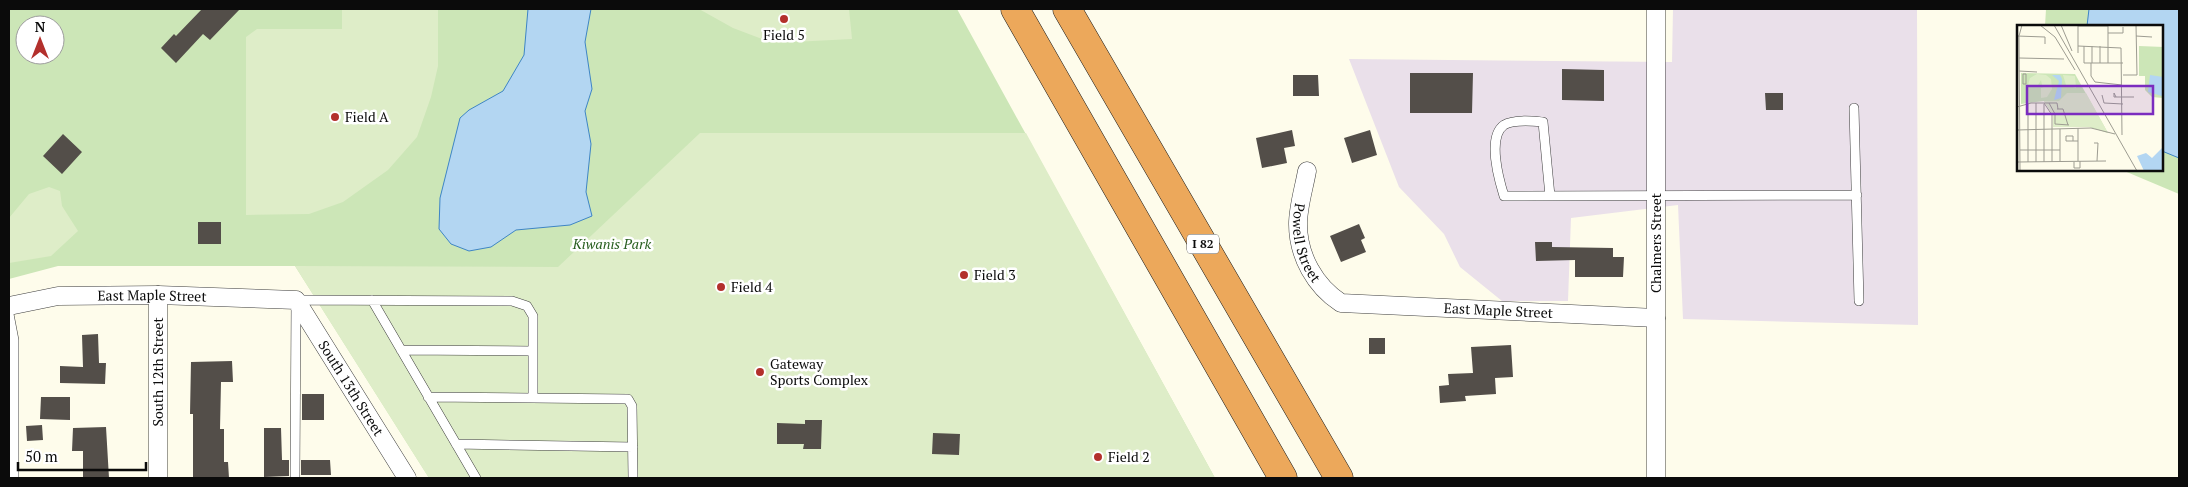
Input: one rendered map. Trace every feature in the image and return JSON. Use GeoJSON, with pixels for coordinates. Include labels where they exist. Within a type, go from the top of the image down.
{"type":"FeatureCollection","features":[{"type":"Feature","properties":{"kind":"highway"},"geometry":{"type":"LineString","coordinates":[[1002,9],[1136,220]]}},
{"type":"Feature","properties":{"kind":"highway"},"geometry":{"type":"LineString","coordinates":[[1015,9],[1283,478]]}},
{"type":"Feature","properties":{"kind":"highway","name":"I 82"},"geometry":{"type":"LineString","coordinates":[[1067,9],[1339,478]]}},
{"type":"Feature","properties":{"kind":"street","name":"Chalmers Street"},"geometry":{"type":"LineString","coordinates":[[1656,9],[1656,478]]}},
{"type":"Feature","properties":{"kind":"street","name":"Powell Street"},"geometry":{"type":"LineString","coordinates":[[1307,171],[1298,224],[1303,254],[1315,280],[1341,303]]}},
{"type":"Feature","properties":{"kind":"street","name":"East Maple Street"},"geometry":{"type":"LineString","coordinates":[[9,306],[58,296],[158,295],[296,300]]}},
{"type":"Feature","properties":{"kind":"street","name":"South 12th Street"},"geometry":{"type":"LineString","coordinates":[[158,295],[158,478]]}},
{"type":"Feature","properties":{"kind":"street","name":"South 13th Street"},"geometry":{"type":"LineString","coordinates":[[296,300],[407,478]]}},
{"type":"Feature","properties":{"kind":"street","name":"East Maple Street"},"geometry":{"type":"LineString","coordinates":[[1341,303],[1656,318]]}},
{"type":"Feature","properties":{"kind":"lane"},"geometry":{"type":"LineString","coordinates":[[1854,108],[1859,301]]}},
{"type":"Feature","properties":{"kind":"lane"},"geometry":{"type":"LineString","coordinates":[[1550,196],[1543,122],[1514,122],[1504,125],[1499,132],[1496,143],[1498,175],[1504,196],[1550,196],[1656,195],[1857,195]]}},
{"type":"Feature","properties":{"kind":"lane"},"geometry":{"type":"LineString","coordinates":[[295,478],[296,300],[512,302],[527,306],[532,316],[533,397]]}},
{"type":"Feature","properties":{"kind":"lane"},"geometry":{"type":"LineString","coordinates":[[372,300],[476,478]]}},
{"type":"Feature","properties":{"kind":"lane"},"geometry":{"type":"LineString","coordinates":[[9,314],[14,340],[11,432],[14,478]]}},
{"type":"Feature","properties":{"kind":"lane"},"geometry":{"type":"LineString","coordinates":[[401,350],[533,352]]}},
{"type":"Feature","properties":{"kind":"lane"},"geometry":{"type":"LineString","coordinates":[[428,397],[533,397],[628,400],[632,406],[633,478]]}},
{"type":"Feature","properties":{"kind":"lane"},"geometry":{"type":"LineString","coordinates":[[456,444],[633,447]]}},
{"type":"Feature","properties":{"kind":"shaded area"},"geometry":{"type":"Polygon","coordinates":[[[1673,9],[1917,9],[1918,325],[1683,319],[1678,205],[1571,218],[1568,301],[1502,301],[1460,267],[1444,234],[1399,187],[1349,59],[1672,62],[1673,9]]]}},
{"type":"Feature","properties":{"kind":"green space","name":"Kiwanis Park"},"geometry":{"type":"Polygon","coordinates":[[[9,9],[957,9],[1215,478],[429,478],[295,266],[58,266],[9,279],[9,9]]]}},
{"type":"Feature","properties":{"kind":"green space","name":"Field A"},"geometry":{"type":"Polygon","coordinates":[[[342,9],[438,9],[438,66],[431,97],[417,137],[388,170],[343,202],[309,214],[246,215],[246,37],[257,29],[342,29],[342,9]]]}},
{"type":"Feature","properties":{"kind":"green space","name":"Field 5"},"geometry":{"type":"Polygon","coordinates":[[[699,9],[849,9],[852,39],[773,43],[733,28],[699,9]]]}},
{"type":"Feature","properties":{"kind":"green space"},"geometry":{"type":"Polygon","coordinates":[[[2046,9],[2179,9],[2179,194],[2124,171],[2163,171],[2163,25],[2045,25],[2046,9]]]}},
{"type":"Feature","properties":{"kind":"green space","name":"Gateway Sports Complex"},"geometry":{"type":"Polygon","coordinates":[[[700,133],[1026,133],[1215,478],[429,478],[295,266],[558,267],[700,133]]]}},
{"type":"Feature","properties":{"kind":"green space"},"geometry":{"type":"Polygon","coordinates":[[[49,187],[60,191],[62,206],[78,231],[51,256],[9,263],[9,218],[29,194],[49,187]]]}},
{"type":"Feature","properties":{"kind":"water"},"geometry":{"type":"Polygon","coordinates":[[[528,9],[591,9],[585,42],[592,89],[585,111],[591,144],[586,192],[592,216],[570,225],[516,230],[491,247],[469,251],[451,244],[439,229],[440,198],[460,118],[469,110],[503,91],[524,55],[528,9]]]}},
{"type":"Feature","properties":{"kind":"water"},"geometry":{"type":"Polygon","coordinates":[[[2089,9],[2179,9],[2179,158],[2163,151],[2163,25],[2087,25],[2089,9]]]}},
{"type":"Feature","properties":{"kind":"building"},"geometry":{"type":"Polygon","coordinates":[[[202,9],[240,9],[210,40],[203,34],[176,63],[161,48],[174,34],[176,36],[202,9]]]}},
{"type":"Feature","properties":{"kind":"building"},"geometry":{"type":"Polygon","coordinates":[[[1562,69],[1604,70],[1604,101],[1562,100],[1562,69]]]}},
{"type":"Feature","properties":{"kind":"building"},"geometry":{"type":"Polygon","coordinates":[[[1410,73],[1473,73],[1472,113],[1410,113],[1410,73]]]}},
{"type":"Feature","properties":{"kind":"building"},"geometry":{"type":"Polygon","coordinates":[[[1293,75],[1318,75],[1319,96],[1293,96],[1293,75]]]}},
{"type":"Feature","properties":{"kind":"building"},"geometry":{"type":"Polygon","coordinates":[[[1765,93],[1783,93],[1783,110],[1766,110],[1765,93]]]}},
{"type":"Feature","properties":{"kind":"building"},"geometry":{"type":"Polygon","coordinates":[[[1292,130],[1295,146],[1284,148],[1287,163],[1262,168],[1256,138],[1292,130]]]}},
{"type":"Feature","properties":{"kind":"building"},"geometry":{"type":"Polygon","coordinates":[[[1370,130],[1377,155],[1352,163],[1344,138],[1370,130]]]}},
{"type":"Feature","properties":{"kind":"building"},"geometry":{"type":"Polygon","coordinates":[[[63,134],[82,152],[62,174],[43,156],[63,134]]]}},
{"type":"Feature","properties":{"kind":"building"},"geometry":{"type":"Polygon","coordinates":[[[198,222],[221,222],[221,244],[198,244],[198,222]]]}},
{"type":"Feature","properties":{"kind":"building"},"geometry":{"type":"Polygon","coordinates":[[[1359,224],[1365,238],[1361,240],[1366,252],[1341,262],[1330,236],[1359,224]]]}},
{"type":"Feature","properties":{"kind":"building"},"geometry":{"type":"Polygon","coordinates":[[[1535,242],[1552,242],[1552,247],[1613,248],[1613,257],[1624,257],[1623,277],[1575,277],[1575,260],[1536,261],[1535,242]]]}},
{"type":"Feature","properties":{"kind":"building"},"geometry":{"type":"Polygon","coordinates":[[[98,334],[99,363],[106,363],[105,384],[60,383],[60,366],[83,367],[82,335],[98,334]]]}},
{"type":"Feature","properties":{"kind":"building"},"geometry":{"type":"Polygon","coordinates":[[[1369,338],[1385,338],[1385,354],[1369,354],[1369,338]]]}},
{"type":"Feature","properties":{"kind":"building"},"geometry":{"type":"Polygon","coordinates":[[[1511,345],[1513,377],[1495,378],[1496,394],[1465,396],[1466,401],[1440,403],[1439,386],[1449,385],[1448,374],[1473,373],[1471,347],[1511,345]]]}},
{"type":"Feature","properties":{"kind":"building"},"geometry":{"type":"Polygon","coordinates":[[[232,361],[233,382],[221,382],[220,429],[224,429],[224,462],[228,462],[229,478],[193,478],[193,414],[190,414],[191,362],[232,361]]]}},
{"type":"Feature","properties":{"kind":"building"},"geometry":{"type":"Polygon","coordinates":[[[302,394],[324,394],[324,420],[302,420],[302,394]]]}},
{"type":"Feature","properties":{"kind":"building"},"geometry":{"type":"Polygon","coordinates":[[[41,397],[70,397],[70,420],[40,419],[41,397]]]}},
{"type":"Feature","properties":{"kind":"building"},"geometry":{"type":"Polygon","coordinates":[[[805,420],[822,420],[821,449],[803,449],[804,444],[777,444],[777,423],[805,424],[805,420]]]}},
{"type":"Feature","properties":{"kind":"building"},"geometry":{"type":"Polygon","coordinates":[[[42,425],[43,440],[27,441],[26,426],[42,425]]]}},
{"type":"Feature","properties":{"kind":"building"},"geometry":{"type":"Polygon","coordinates":[[[106,427],[109,478],[83,478],[83,451],[72,451],[73,428],[106,427]]]}},
{"type":"Feature","properties":{"kind":"building"},"geometry":{"type":"Polygon","coordinates":[[[264,428],[281,428],[282,460],[289,460],[289,476],[264,477],[264,428]]]}},
{"type":"Feature","properties":{"kind":"building"},"geometry":{"type":"Polygon","coordinates":[[[933,433],[960,434],[959,455],[932,454],[933,433]]]}},
{"type":"Feature","properties":{"kind":"building"},"geometry":{"type":"Polygon","coordinates":[[[301,460],[330,460],[331,475],[301,475],[301,460]]]}},
{"type":"Feature","properties":{"kind":"place","name":"Field 5"},"geometry":{"type":"Point","coordinates":[784,19]}},
{"type":"Feature","properties":{"kind":"place","name":"Field A"},"geometry":{"type":"Point","coordinates":[335,117]}},
{"type":"Feature","properties":{"kind":"place","name":"Field 3"},"geometry":{"type":"Point","coordinates":[964,275]}},
{"type":"Feature","properties":{"kind":"place","name":"Field 4"},"geometry":{"type":"Point","coordinates":[721,287]}},
{"type":"Feature","properties":{"kind":"place","name":"Gateway Sports Complex"},"geometry":{"type":"Point","coordinates":[760,372]}},
{"type":"Feature","properties":{"kind":"place","name":"Field 2"},"geometry":{"type":"Point","coordinates":[1098,457]}}]}
